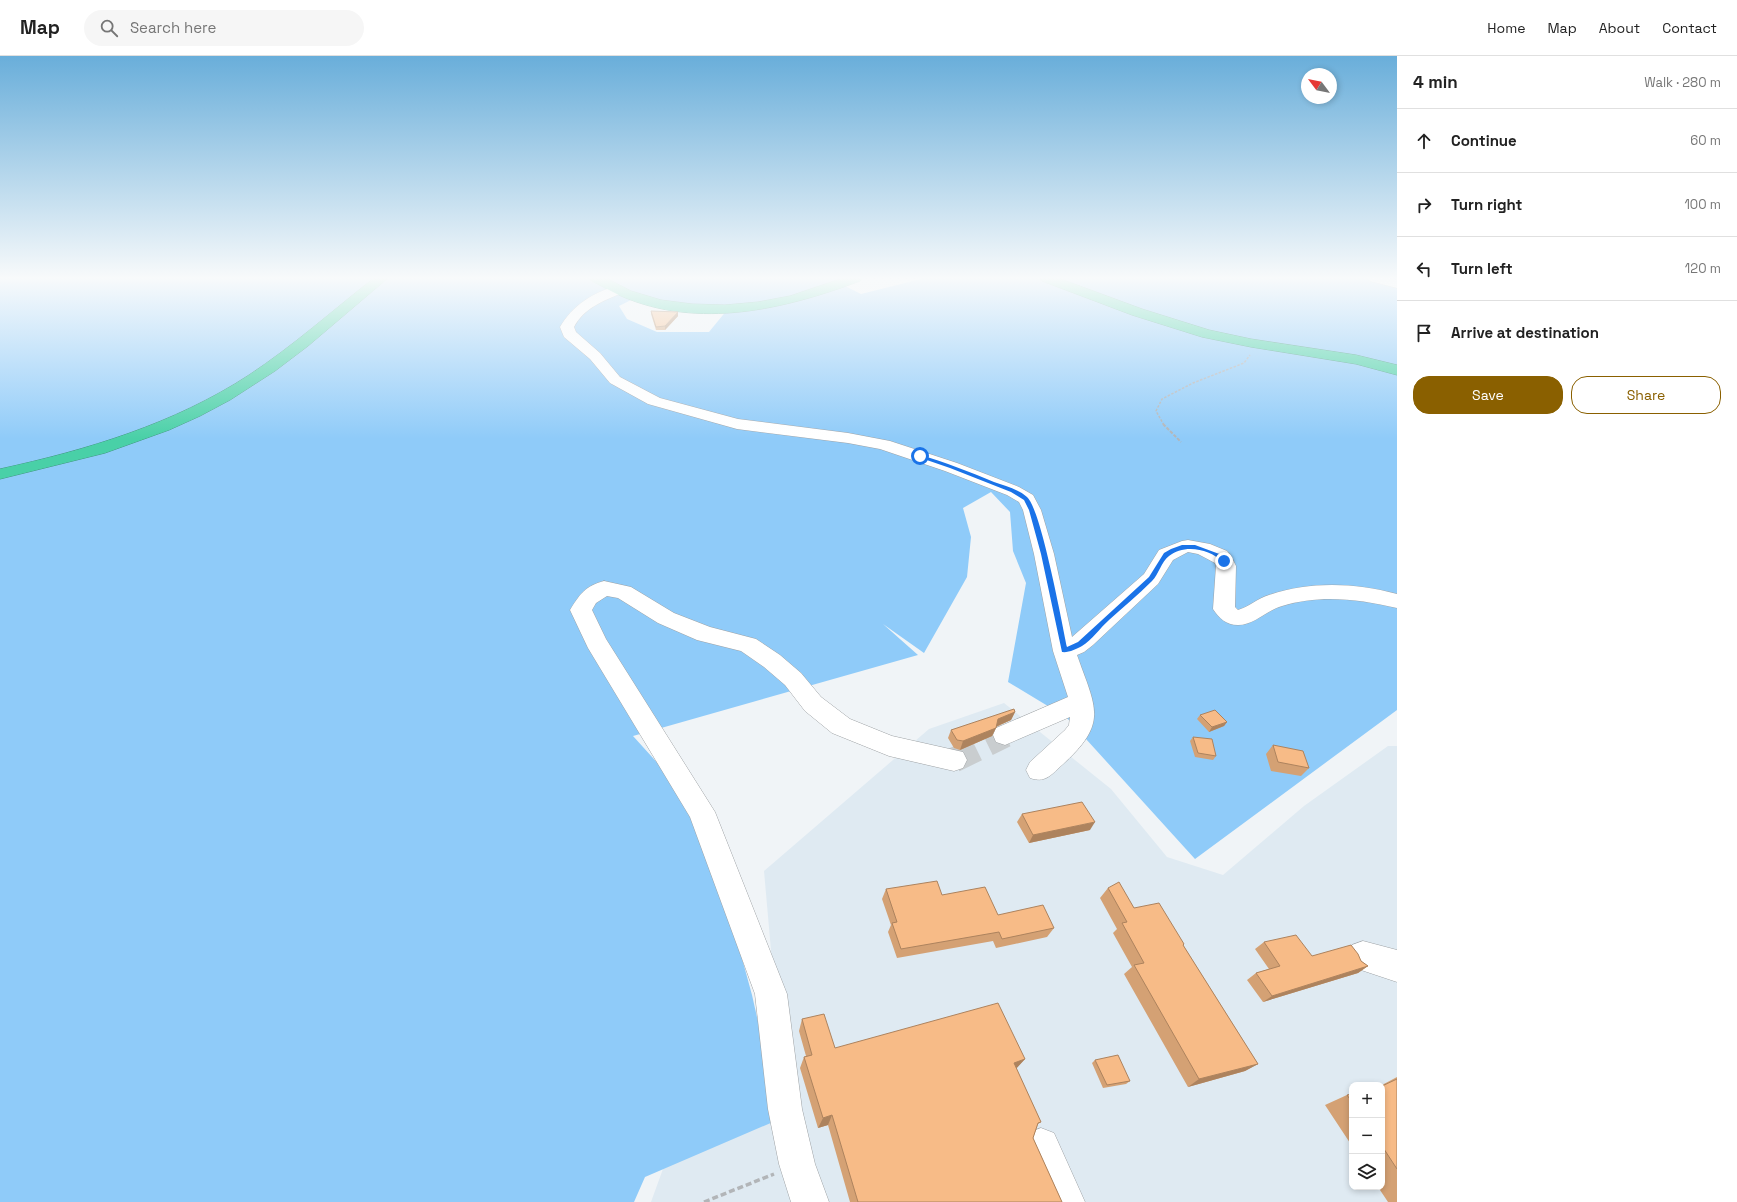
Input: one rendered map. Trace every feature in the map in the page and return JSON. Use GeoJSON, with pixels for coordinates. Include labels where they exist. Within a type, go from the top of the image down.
{"type":"FeatureCollection","features":[{"type":"Feature","properties":{"kind":"highway"},"geometry":{"type":"LineString","coordinates":[[0,474],[39,466],[100,449],[165,426],[214,402],[276,363],[315,331]]}},
{"type":"Feature","properties":{"kind":"highway"},"geometry":{"type":"LineString","coordinates":[[1200,331],[1258,344],[1360,360],[1397,370]]}},
{"type":"Feature","properties":{"kind":"highway"},"geometry":{"type":"LineString","coordinates":[[1238,331],[1362,352],[1397,361]]}},
{"type":"Feature","properties":{"kind":"highway"},"geometry":{"type":"LineString","coordinates":[[0,462],[41,454],[98,438],[155,418],[197,398],[233,376],[252,362]]}},
{"type":"Feature","properties":{"kind":"street"},"geometry":{"type":"LineString","coordinates":[[569,331],[595,356],[615,380],[639,394],[654,400],[737,424],[848,438],[884,445],[951,466],[1013,491],[1026,499],[1032,510],[1044,554],[1064,651],[1081,702],[1083,713],[1081,726],[1068,744],[1039,770]]}},
{"type":"Feature","properties":{"kind":"street"},"geometry":{"type":"LineString","coordinates":[[1064,651],[1076,646],[1085,639],[1151,579],[1166,555],[1182,547],[1188,546],[1203,548],[1220,556],[1224,561],[1226,566],[1224,608],[1232,616],[1240,617],[1249,615],[1272,602],[1311,592],[1335,591],[1397,601]]}},
{"type":"Feature","properties":{"kind":"street"},"geometry":{"type":"LineString","coordinates":[[810,1202],[797,1164],[785,1109],[771,994],[702,812],[596,642],[581,610],[588,598],[604,588],[624,592],[666,618],[705,634],[748,645],[772,661],[793,679],[813,704],[841,726],[889,746],[954,760]]}},
{"type":"Feature","properties":{"kind":"street"},"geometry":{"type":"LineString","coordinates":[[1005,735],[1081,702]]}},
{"type":"Feature","properties":{"kind":"street"},"geometry":{"type":"LineString","coordinates":[[1363,956],[1397,966]]}},
{"type":"Feature","properties":{"kind":"street"},"geometry":{"type":"LineString","coordinates":[[1041,1146],[1066,1202]]}},
{"type":"Feature","properties":{"kind":"path"},"geometry":{"type":"LineString","coordinates":[[1181,442],[1163,424],[1156,411],[1162,400],[1193,383],[1244,363],[1258,344]]}},
{"type":"Feature","properties":{"kind":"path"},"geometry":{"type":"LineString","coordinates":[[704,1202],[797,1164]]}},
{"type":"Feature","properties":{"kind":"shaded area"},"geometry":{"type":"Polygon","coordinates":[[[0,331],[1397,331],[1397,710],[1195,859],[1066,717],[1008,682],[1026,583],[1013,551],[1010,512],[991,492],[963,508],[971,537],[967,577],[924,653],[883,624],[918,655],[633,736],[702,812],[752,995],[780,1119],[645,1177],[634,1202],[0,1202],[0,331]]]}},
{"type":"Feature","properties":{"kind":"shaded area"},"geometry":{"type":"Polygon","coordinates":[[[1004,703],[1111,789],[1167,857],[1223,875],[1304,806],[1388,746],[1397,746],[1397,1202],[651,1202],[663,1169],[785,1109],[764,871],[929,729],[1004,703]]]}},
{"type":"Feature","properties":{"kind":"building"},"geometry":{"type":"Polygon","coordinates":[[[1014,709],[1015,712],[998,719],[996,728],[963,741],[957,740],[951,730],[1014,709]]]}},
{"type":"Feature","properties":{"kind":"building"},"geometry":{"type":"Polygon","coordinates":[[[1215,710],[1227,722],[1212,727],[1200,715],[1215,710]]]}},
{"type":"Feature","properties":{"kind":"building"},"geometry":{"type":"Polygon","coordinates":[[[1193,737],[1212,739],[1216,756],[1198,753],[1193,737]]]}},
{"type":"Feature","properties":{"kind":"building"},"geometry":{"type":"Polygon","coordinates":[[[1273,745],[1303,751],[1309,768],[1278,762],[1273,745]]]}},
{"type":"Feature","properties":{"kind":"building"},"geometry":{"type":"Polygon","coordinates":[[[1082,802],[1095,822],[1033,835],[1022,814],[1082,802]]]}},
{"type":"Feature","properties":{"kind":"building"},"geometry":{"type":"Polygon","coordinates":[[[937,881],[942,895],[985,887],[998,915],[1043,905],[1054,928],[1002,939],[999,932],[901,949],[892,923],[897,922],[886,889],[937,881]]]}},
{"type":"Feature","properties":{"kind":"building"},"geometry":{"type":"Polygon","coordinates":[[[1119,882],[1134,908],[1159,903],[1184,944],[1183,945],[1258,1064],[1199,1079],[1134,965],[1144,963],[1122,923],[1127,922],[1108,888],[1119,882]]]}},
{"type":"Feature","properties":{"kind":"building"},"geometry":{"type":"Polygon","coordinates":[[[1296,935],[1312,956],[1351,945],[1361,961],[1368,966],[1272,996],[1256,973],[1280,966],[1264,942],[1296,935]]]}},
{"type":"Feature","properties":{"kind":"building"},"geometry":{"type":"Polygon","coordinates":[[[998,1003],[1025,1059],[1014,1063],[1041,1122],[1038,1123],[1033,1138],[1062,1202],[858,1202],[832,1115],[823,1118],[804,1057],[812,1055],[802,1019],[824,1014],[835,1048],[998,1003]]]}},
{"type":"Feature","properties":{"kind":"building"},"geometry":{"type":"Polygon","coordinates":[[[1118,1055],[1130,1081],[1107,1085],[1095,1060],[1118,1055]]]}},
{"type":"Feature","properties":{"kind":"building"},"geometry":{"type":"Polygon","coordinates":[[[1397,1079],[1397,1169],[1385,1151],[1385,1085],[1397,1079]]]}},
{"type":"Feature","properties":{"kind":"tunnel"},"geometry":{"type":"LineString","coordinates":[[954,760],[1005,735]]}},
{"type":"Feature","properties":{"kind":"route"},"geometry":{"type":"LineString","coordinates":[[920,456],[951,466],[1013,491],[1026,499],[1030,504],[1044,554],[1064,651],[1080,644],[1101,623],[1151,579],[1166,555],[1173,551],[1188,546],[1203,548],[1220,556],[1224,561]]}}]}
